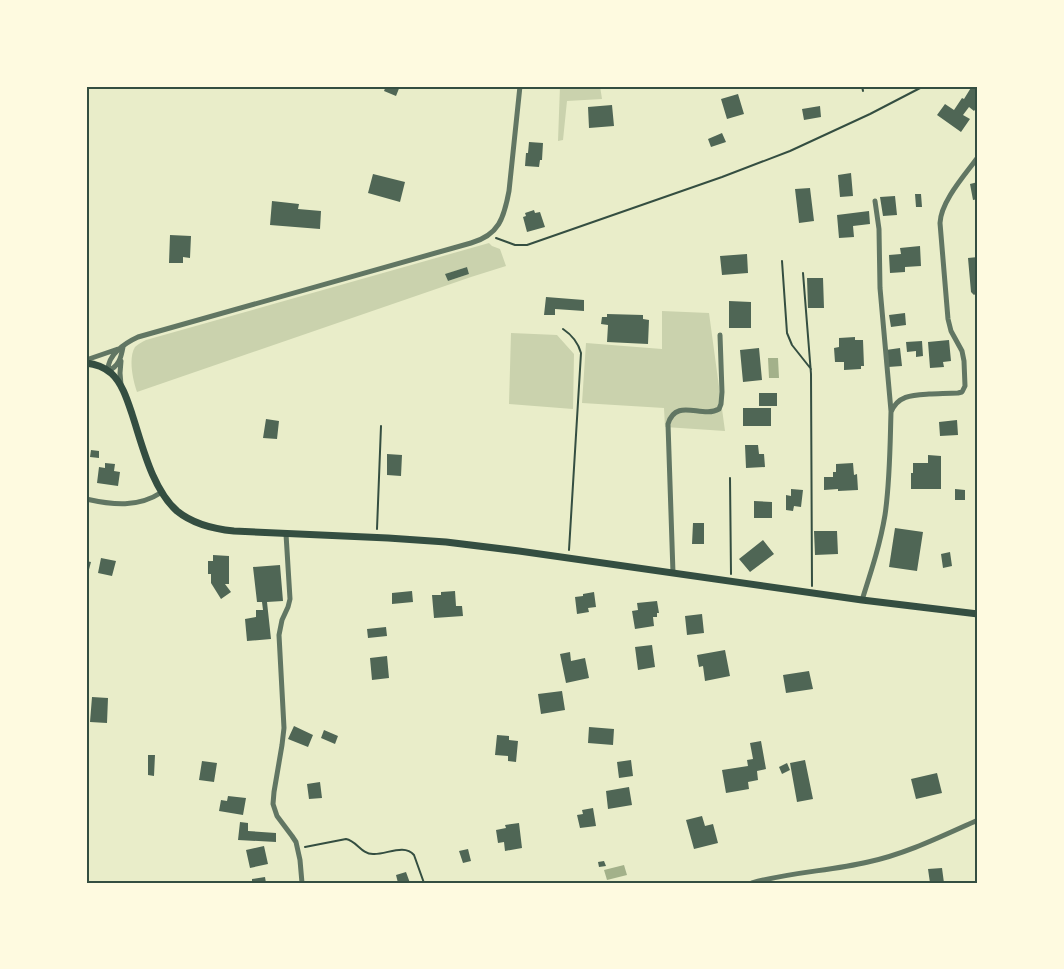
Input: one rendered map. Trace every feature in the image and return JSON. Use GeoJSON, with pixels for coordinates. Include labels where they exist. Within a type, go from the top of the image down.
{"type":"FeatureCollection","features":[{"type":"Feature","properties":{"kind":"main road"},"geometry":{"type":"LineString","coordinates":[[86,361],[108,371],[115,377],[122,388],[153,475],[172,506],[179,512],[205,526],[234,531],[377,537],[456,543],[862,600],[978,614]]}},
{"type":"Feature","properties":{"kind":"street"},"geometry":{"type":"LineString","coordinates":[[122,357],[117,366],[108,371],[108,364],[116,353],[130,341],[142,336],[478,241],[489,235],[497,228],[502,219],[509,191],[520,86]]}},
{"type":"Feature","properties":{"kind":"street"},"geometry":{"type":"LineString","coordinates":[[891,412],[897,402],[906,396],[958,393],[962,392],[965,386],[963,355],[951,331],[948,319],[940,223],[941,213],[945,204],[978,157]]}},
{"type":"Feature","properties":{"kind":"street"},"geometry":{"type":"LineString","coordinates":[[862,600],[876,557],[885,514],[889,472],[891,412],[880,293],[879,228],[875,201]]}},
{"type":"Feature","properties":{"kind":"street"},"geometry":{"type":"LineString","coordinates":[[673,574],[668,424],[672,414],[678,411],[713,412],[719,409],[722,392],[720,335]]}},
{"type":"Feature","properties":{"kind":"street"},"geometry":{"type":"LineString","coordinates":[[122,388],[120,373],[123,347]]}},
{"type":"Feature","properties":{"kind":"street"},"geometry":{"type":"LineString","coordinates":[[86,361],[123,347]]}},
{"type":"Feature","properties":{"kind":"street"},"geometry":{"type":"LineString","coordinates":[[86,499],[135,503],[149,500],[162,492]]}},
{"type":"Feature","properties":{"kind":"street"},"geometry":{"type":"LineString","coordinates":[[286,534],[290,599],[282,620],[279,635],[284,728],[273,804],[277,816],[292,836],[298,848],[302,883]]}},
{"type":"Feature","properties":{"kind":"street"},"geometry":{"type":"LineString","coordinates":[[752,883],[780,876],[882,859],[921,845],[978,820]]}},
{"type":"Feature","properties":{"kind":"path"},"geometry":{"type":"LineString","coordinates":[[862,86],[863,91]]}},
{"type":"Feature","properties":{"kind":"path"},"geometry":{"type":"LineString","coordinates":[[489,235],[515,245],[522,246],[536,242],[722,177],[790,151],[870,114],[924,86]]}},
{"type":"Feature","properties":{"kind":"path"},"geometry":{"type":"LineString","coordinates":[[782,262],[787,333],[792,345],[811,369]]}},
{"type":"Feature","properties":{"kind":"path"},"geometry":{"type":"LineString","coordinates":[[803,274],[811,369],[812,593]]}},
{"type":"Feature","properties":{"kind":"path"},"geometry":{"type":"LineString","coordinates":[[563,329],[574,337],[579,345],[580,353],[569,558]]}},
{"type":"Feature","properties":{"kind":"path"},"geometry":{"type":"LineString","coordinates":[[377,537],[380,426]]}},
{"type":"Feature","properties":{"kind":"path"},"geometry":{"type":"LineString","coordinates":[[730,478],[732,582]]}},
{"type":"Feature","properties":{"kind":"path"},"geometry":{"type":"LineString","coordinates":[[298,848],[344,838],[351,840],[369,854],[407,850],[414,855],[424,883]]}},
{"type":"Feature","properties":{"kind":"shaded area"},"geometry":{"type":"Polygon","coordinates":[[[560,86],[600,86],[602,99],[567,101],[563,140],[558,141],[560,86]]]}},
{"type":"Feature","properties":{"kind":"shaded area"},"geometry":{"type":"Polygon","coordinates":[[[489,243],[500,249],[506,266],[137,392],[133,376],[132,357],[135,347],[146,340],[489,243]],[[467,267],[446,274],[448,281],[469,274],[467,267]]]}},
{"type":"Feature","properties":{"kind":"shaded area"},"geometry":{"type":"Polygon","coordinates":[[[662,311],[709,313],[725,431],[665,427],[664,408],[582,403],[586,343],[662,349],[662,311]]]}},
{"type":"Feature","properties":{"kind":"shaded area"},"geometry":{"type":"Polygon","coordinates":[[[511,333],[557,335],[574,354],[573,409],[509,404],[511,333]]]}},
{"type":"Feature","properties":{"kind":"shaded area"},"geometry":{"type":"Polygon","coordinates":[[[768,358],[778,358],[779,378],[769,378],[768,358]]]}},
{"type":"Feature","properties":{"kind":"shaded area"},"geometry":{"type":"Polygon","coordinates":[[[624,865],[627,875],[607,880],[604,870],[624,865]]]}},
{"type":"Feature","properties":{"kind":"building"},"geometry":{"type":"Polygon","coordinates":[[[386,86],[400,86],[396,96],[384,91],[386,86]]]}},
{"type":"Feature","properties":{"kind":"building"},"geometry":{"type":"Polygon","coordinates":[[[972,86],[978,86],[978,106],[974,111],[969,107],[963,115],[970,119],[961,132],[937,115],[945,104],[954,110],[972,86]]]}},
{"type":"Feature","properties":{"kind":"building"},"geometry":{"type":"Polygon","coordinates":[[[738,94],[744,114],[727,119],[721,99],[738,94]]]}},
{"type":"Feature","properties":{"kind":"building"},"geometry":{"type":"Polygon","coordinates":[[[612,105],[614,126],[589,128],[588,107],[612,105]]]}},
{"type":"Feature","properties":{"kind":"building"},"geometry":{"type":"Polygon","coordinates":[[[820,106],[821,117],[804,120],[802,109],[820,106]]]}},
{"type":"Feature","properties":{"kind":"building"},"geometry":{"type":"Polygon","coordinates":[[[722,133],[726,142],[711,147],[708,139],[722,133]]]}},
{"type":"Feature","properties":{"kind":"building"},"geometry":{"type":"Polygon","coordinates":[[[529,142],[543,143],[542,160],[540,160],[539,167],[525,166],[529,142]]]}},
{"type":"Feature","properties":{"kind":"building"},"geometry":{"type":"Polygon","coordinates":[[[851,173],[853,196],[840,197],[838,175],[851,173]]]}},
{"type":"Feature","properties":{"kind":"building"},"geometry":{"type":"Polygon","coordinates":[[[373,174],[405,182],[400,202],[368,193],[373,174]]]}},
{"type":"Feature","properties":{"kind":"building"},"geometry":{"type":"Polygon","coordinates":[[[978,182],[978,199],[973,200],[970,184],[978,182]]]}},
{"type":"Feature","properties":{"kind":"building"},"geometry":{"type":"Polygon","coordinates":[[[810,188],[814,221],[799,223],[795,189],[810,188]]]}},
{"type":"Feature","properties":{"kind":"building"},"geometry":{"type":"Polygon","coordinates":[[[915,194],[921,194],[922,207],[916,207],[915,194]]]}},
{"type":"Feature","properties":{"kind":"building"},"geometry":{"type":"Polygon","coordinates":[[[895,196],[897,215],[883,216],[880,197],[895,196]]]}},
{"type":"Feature","properties":{"kind":"building"},"geometry":{"type":"Polygon","coordinates":[[[272,201],[299,204],[298,209],[321,211],[320,229],[270,225],[272,201]]]}},
{"type":"Feature","properties":{"kind":"building"},"geometry":{"type":"Polygon","coordinates":[[[534,210],[535,213],[540,212],[545,227],[527,232],[523,217],[526,216],[525,213],[534,210]]]}},
{"type":"Feature","properties":{"kind":"building"},"geometry":{"type":"Polygon","coordinates":[[[869,211],[870,224],[853,226],[854,237],[839,238],[837,215],[869,211]]]}},
{"type":"Feature","properties":{"kind":"building"},"geometry":{"type":"Polygon","coordinates":[[[170,235],[191,236],[190,258],[183,257],[183,263],[169,263],[170,235]]]}},
{"type":"Feature","properties":{"kind":"building"},"geometry":{"type":"Polygon","coordinates":[[[920,246],[921,266],[905,267],[905,272],[890,273],[889,255],[901,254],[900,248],[920,246]]]}},
{"type":"Feature","properties":{"kind":"building"},"geometry":{"type":"Polygon","coordinates":[[[747,254],[748,273],[722,275],[720,256],[747,254]]]}},
{"type":"Feature","properties":{"kind":"building"},"geometry":{"type":"Polygon","coordinates":[[[978,257],[978,292],[974,295],[971,292],[968,258],[978,257]]]}},
{"type":"Feature","properties":{"kind":"building"},"geometry":{"type":"Polygon","coordinates":[[[467,267],[469,274],[448,281],[445,274],[467,267]]]}},
{"type":"Feature","properties":{"kind":"building"},"geometry":{"type":"Polygon","coordinates":[[[807,278],[823,278],[824,308],[808,308],[807,278]]]}},
{"type":"Feature","properties":{"kind":"building"},"geometry":{"type":"Polygon","coordinates":[[[546,297],[584,300],[584,311],[555,309],[555,315],[544,315],[546,297]]]}},
{"type":"Feature","properties":{"kind":"building"},"geometry":{"type":"Polygon","coordinates":[[[729,301],[751,302],[751,328],[729,328],[729,301]]]}},
{"type":"Feature","properties":{"kind":"building"},"geometry":{"type":"Polygon","coordinates":[[[905,313],[906,325],[891,327],[889,315],[905,313]]]}},
{"type":"Feature","properties":{"kind":"building"},"geometry":{"type":"Polygon","coordinates":[[[607,314],[643,315],[643,319],[649,320],[648,344],[607,342],[608,325],[601,324],[602,317],[607,317],[607,314]]]}},
{"type":"Feature","properties":{"kind":"building"},"geometry":{"type":"Polygon","coordinates":[[[855,337],[855,340],[863,340],[864,366],[861,366],[861,369],[844,370],[844,362],[835,362],[834,348],[839,347],[839,338],[855,337]]]}},
{"type":"Feature","properties":{"kind":"building"},"geometry":{"type":"Polygon","coordinates":[[[949,340],[951,361],[943,362],[944,367],[930,368],[928,342],[949,340]]]}},
{"type":"Feature","properties":{"kind":"building"},"geometry":{"type":"Polygon","coordinates":[[[922,341],[923,356],[916,357],[916,351],[907,352],[906,342],[922,341]]]}},
{"type":"Feature","properties":{"kind":"building"},"geometry":{"type":"Polygon","coordinates":[[[759,348],[762,380],[743,382],[740,350],[759,348]]]}},
{"type":"Feature","properties":{"kind":"building"},"geometry":{"type":"Polygon","coordinates":[[[900,348],[902,366],[888,367],[886,350],[900,348]]]}},
{"type":"Feature","properties":{"kind":"building"},"geometry":{"type":"Polygon","coordinates":[[[759,393],[777,393],[777,406],[759,406],[759,393]]]}},
{"type":"Feature","properties":{"kind":"building"},"geometry":{"type":"Polygon","coordinates":[[[743,408],[771,408],[771,426],[743,426],[743,408]]]}},
{"type":"Feature","properties":{"kind":"building"},"geometry":{"type":"Polygon","coordinates":[[[266,419],[279,421],[277,439],[263,438],[266,419]]]}},
{"type":"Feature","properties":{"kind":"building"},"geometry":{"type":"Polygon","coordinates":[[[957,420],[958,435],[940,436],[939,422],[957,420]]]}},
{"type":"Feature","properties":{"kind":"building"},"geometry":{"type":"Polygon","coordinates":[[[745,445],[758,445],[759,454],[764,454],[765,467],[746,468],[745,445]]]}},
{"type":"Feature","properties":{"kind":"building"},"geometry":{"type":"Polygon","coordinates":[[[91,450],[99,451],[99,458],[90,457],[91,450]]]}},
{"type":"Feature","properties":{"kind":"building"},"geometry":{"type":"Polygon","coordinates":[[[387,454],[402,455],[401,476],[387,475],[387,454]]]}},
{"type":"Feature","properties":{"kind":"building"},"geometry":{"type":"Polygon","coordinates":[[[928,455],[941,456],[941,489],[911,489],[913,463],[928,463],[928,455]]]}},
{"type":"Feature","properties":{"kind":"building"},"geometry":{"type":"Polygon","coordinates":[[[105,463],[115,464],[114,471],[120,472],[118,486],[97,483],[99,467],[105,468],[105,463]]]}},
{"type":"Feature","properties":{"kind":"building"},"geometry":{"type":"Polygon","coordinates":[[[853,463],[854,475],[857,474],[858,490],[824,490],[824,477],[833,477],[833,472],[836,472],[836,464],[853,463]]]}},
{"type":"Feature","properties":{"kind":"building"},"geometry":{"type":"Polygon","coordinates":[[[86,470],[89,470],[87,483],[86,483],[86,470]]]}},
{"type":"Feature","properties":{"kind":"building"},"geometry":{"type":"Polygon","coordinates":[[[791,489],[803,490],[801,507],[794,506],[793,511],[786,510],[786,495],[791,496],[791,489]]]}},
{"type":"Feature","properties":{"kind":"building"},"geometry":{"type":"Polygon","coordinates":[[[955,489],[965,490],[965,500],[955,500],[955,489]]]}},
{"type":"Feature","properties":{"kind":"building"},"geometry":{"type":"Polygon","coordinates":[[[754,501],[772,502],[772,518],[754,518],[754,501]]]}},
{"type":"Feature","properties":{"kind":"building"},"geometry":{"type":"Polygon","coordinates":[[[693,523],[704,523],[704,544],[692,544],[693,523]]]}},
{"type":"Feature","properties":{"kind":"building"},"geometry":{"type":"Polygon","coordinates":[[[895,528],[923,532],[917,571],[889,567],[895,528]]]}},
{"type":"Feature","properties":{"kind":"building"},"geometry":{"type":"Polygon","coordinates":[[[814,531],[837,531],[838,554],[815,555],[814,531]]]}},
{"type":"Feature","properties":{"kind":"building"},"geometry":{"type":"Polygon","coordinates":[[[763,540],[774,554],[750,572],[739,559],[763,540]]]}},
{"type":"Feature","properties":{"kind":"building"},"geometry":{"type":"Polygon","coordinates":[[[950,552],[952,566],[943,568],[941,554],[950,552]]]}},
{"type":"Feature","properties":{"kind":"building"},"geometry":{"type":"Polygon","coordinates":[[[213,555],[229,556],[229,584],[225,584],[231,592],[221,599],[211,583],[211,574],[208,574],[208,561],[213,561],[213,555]]]}},
{"type":"Feature","properties":{"kind":"building"},"geometry":{"type":"Polygon","coordinates":[[[101,558],[116,561],[112,576],[98,573],[101,558]]]}},
{"type":"Feature","properties":{"kind":"building"},"geometry":{"type":"Polygon","coordinates":[[[86,561],[91,562],[87,577],[86,577],[86,561]]]}},
{"type":"Feature","properties":{"kind":"building"},"geometry":{"type":"Polygon","coordinates":[[[280,565],[283,601],[267,602],[271,639],[247,641],[245,619],[256,617],[256,610],[263,610],[262,602],[257,602],[253,567],[280,565]]]}},
{"type":"Feature","properties":{"kind":"building"},"geometry":{"type":"Polygon","coordinates":[[[412,591],[413,602],[392,604],[392,593],[412,591]]]}},
{"type":"Feature","properties":{"kind":"building"},"geometry":{"type":"Polygon","coordinates":[[[455,591],[456,606],[462,606],[463,616],[434,618],[432,595],[441,595],[441,592],[455,591]]]}},
{"type":"Feature","properties":{"kind":"building"},"geometry":{"type":"Polygon","coordinates":[[[594,592],[596,607],[588,608],[589,612],[577,614],[575,597],[594,592]]]}},
{"type":"Feature","properties":{"kind":"building"},"geometry":{"type":"Polygon","coordinates":[[[657,601],[659,613],[657,613],[657,617],[653,617],[654,626],[635,629],[632,611],[638,610],[637,603],[657,601]]]}},
{"type":"Feature","properties":{"kind":"building"},"geometry":{"type":"Polygon","coordinates":[[[702,614],[704,633],[687,635],[685,616],[702,614]]]}},
{"type":"Feature","properties":{"kind":"building"},"geometry":{"type":"Polygon","coordinates":[[[386,627],[387,636],[368,638],[367,629],[386,627]]]}},
{"type":"Feature","properties":{"kind":"building"},"geometry":{"type":"Polygon","coordinates":[[[652,645],[655,667],[638,670],[635,647],[652,645]]]}},
{"type":"Feature","properties":{"kind":"building"},"geometry":{"type":"Polygon","coordinates":[[[725,650],[730,676],[705,681],[703,666],[699,667],[697,655],[725,650]]]}},
{"type":"Feature","properties":{"kind":"building"},"geometry":{"type":"Polygon","coordinates":[[[570,652],[571,661],[585,658],[589,678],[566,683],[560,654],[570,652]]]}},
{"type":"Feature","properties":{"kind":"building"},"geometry":{"type":"Polygon","coordinates":[[[387,656],[389,678],[372,680],[370,658],[387,656]]]}},
{"type":"Feature","properties":{"kind":"building"},"geometry":{"type":"Polygon","coordinates":[[[809,671],[813,689],[786,693],[783,675],[809,671]]]}},
{"type":"Feature","properties":{"kind":"building"},"geometry":{"type":"Polygon","coordinates":[[[562,691],[565,710],[541,714],[538,694],[562,691]]]}},
{"type":"Feature","properties":{"kind":"building"},"geometry":{"type":"Polygon","coordinates":[[[92,697],[108,698],[107,723],[90,722],[92,697]]]}},
{"type":"Feature","properties":{"kind":"building"},"geometry":{"type":"Polygon","coordinates":[[[294,726],[313,735],[308,747],[288,739],[294,726]]]}},
{"type":"Feature","properties":{"kind":"building"},"geometry":{"type":"Polygon","coordinates":[[[589,727],[614,729],[613,745],[588,743],[589,727]]]}},
{"type":"Feature","properties":{"kind":"building"},"geometry":{"type":"Polygon","coordinates":[[[324,730],[338,736],[335,744],[321,738],[324,730]]]}},
{"type":"Feature","properties":{"kind":"building"},"geometry":{"type":"Polygon","coordinates":[[[497,735],[509,736],[509,740],[518,741],[516,762],[508,761],[508,756],[495,755],[497,735]]]}},
{"type":"Feature","properties":{"kind":"building"},"geometry":{"type":"Polygon","coordinates":[[[761,741],[766,769],[757,771],[758,780],[748,782],[749,789],[726,793],[722,770],[748,766],[747,760],[753,759],[750,743],[761,741]]]}},
{"type":"Feature","properties":{"kind":"building"},"geometry":{"type":"Polygon","coordinates":[[[148,755],[155,755],[154,776],[148,775],[148,755]]]}},
{"type":"Feature","properties":{"kind":"building"},"geometry":{"type":"Polygon","coordinates":[[[631,760],[633,776],[619,778],[617,762],[631,760]]]}},
{"type":"Feature","properties":{"kind":"building"},"geometry":{"type":"Polygon","coordinates":[[[805,760],[813,799],[797,802],[790,763],[805,760]]]}},
{"type":"Feature","properties":{"kind":"building"},"geometry":{"type":"Polygon","coordinates":[[[202,761],[217,763],[214,782],[199,780],[202,761]]]}},
{"type":"Feature","properties":{"kind":"building"},"geometry":{"type":"Polygon","coordinates":[[[787,763],[790,770],[782,774],[779,767],[787,763]]]}},
{"type":"Feature","properties":{"kind":"building"},"geometry":{"type":"Polygon","coordinates":[[[937,773],[942,793],[916,799],[911,779],[937,773]]]}},
{"type":"Feature","properties":{"kind":"building"},"geometry":{"type":"Polygon","coordinates":[[[320,782],[322,798],[309,799],[307,784],[320,782]]]}},
{"type":"Feature","properties":{"kind":"building"},"geometry":{"type":"Polygon","coordinates":[[[629,787],[632,805],[608,809],[606,791],[629,787]]]}},
{"type":"Feature","properties":{"kind":"building"},"geometry":{"type":"Polygon","coordinates":[[[228,796],[246,798],[243,815],[219,811],[221,800],[227,801],[228,796]]]}},
{"type":"Feature","properties":{"kind":"building"},"geometry":{"type":"Polygon","coordinates":[[[593,808],[596,826],[580,828],[577,815],[583,814],[582,810],[593,808]]]}},
{"type":"Feature","properties":{"kind":"building"},"geometry":{"type":"Polygon","coordinates":[[[702,816],[705,826],[713,824],[718,843],[694,849],[686,820],[702,816]]]}},
{"type":"Feature","properties":{"kind":"building"},"geometry":{"type":"Polygon","coordinates":[[[240,822],[248,823],[248,831],[276,833],[276,842],[238,840],[240,822]]]}},
{"type":"Feature","properties":{"kind":"building"},"geometry":{"type":"Polygon","coordinates":[[[519,823],[522,848],[505,851],[504,842],[498,843],[496,830],[506,828],[505,825],[519,823]]]}},
{"type":"Feature","properties":{"kind":"building"},"geometry":{"type":"Polygon","coordinates":[[[264,846],[268,864],[250,868],[246,850],[264,846]]]}},
{"type":"Feature","properties":{"kind":"building"},"geometry":{"type":"Polygon","coordinates":[[[468,849],[471,861],[463,863],[459,851],[468,849]]]}},
{"type":"Feature","properties":{"kind":"building"},"geometry":{"type":"Polygon","coordinates":[[[604,861],[606,866],[599,867],[598,862],[604,861]]]}},
{"type":"Feature","properties":{"kind":"building"},"geometry":{"type":"Polygon","coordinates":[[[942,868],[944,883],[930,883],[928,869],[942,868]]]}},
{"type":"Feature","properties":{"kind":"building"},"geometry":{"type":"Polygon","coordinates":[[[406,872],[410,883],[398,883],[396,875],[406,872]]]}},
{"type":"Feature","properties":{"kind":"building"},"geometry":{"type":"Polygon","coordinates":[[[265,877],[266,883],[252,883],[252,879],[265,877]]]}}]}
